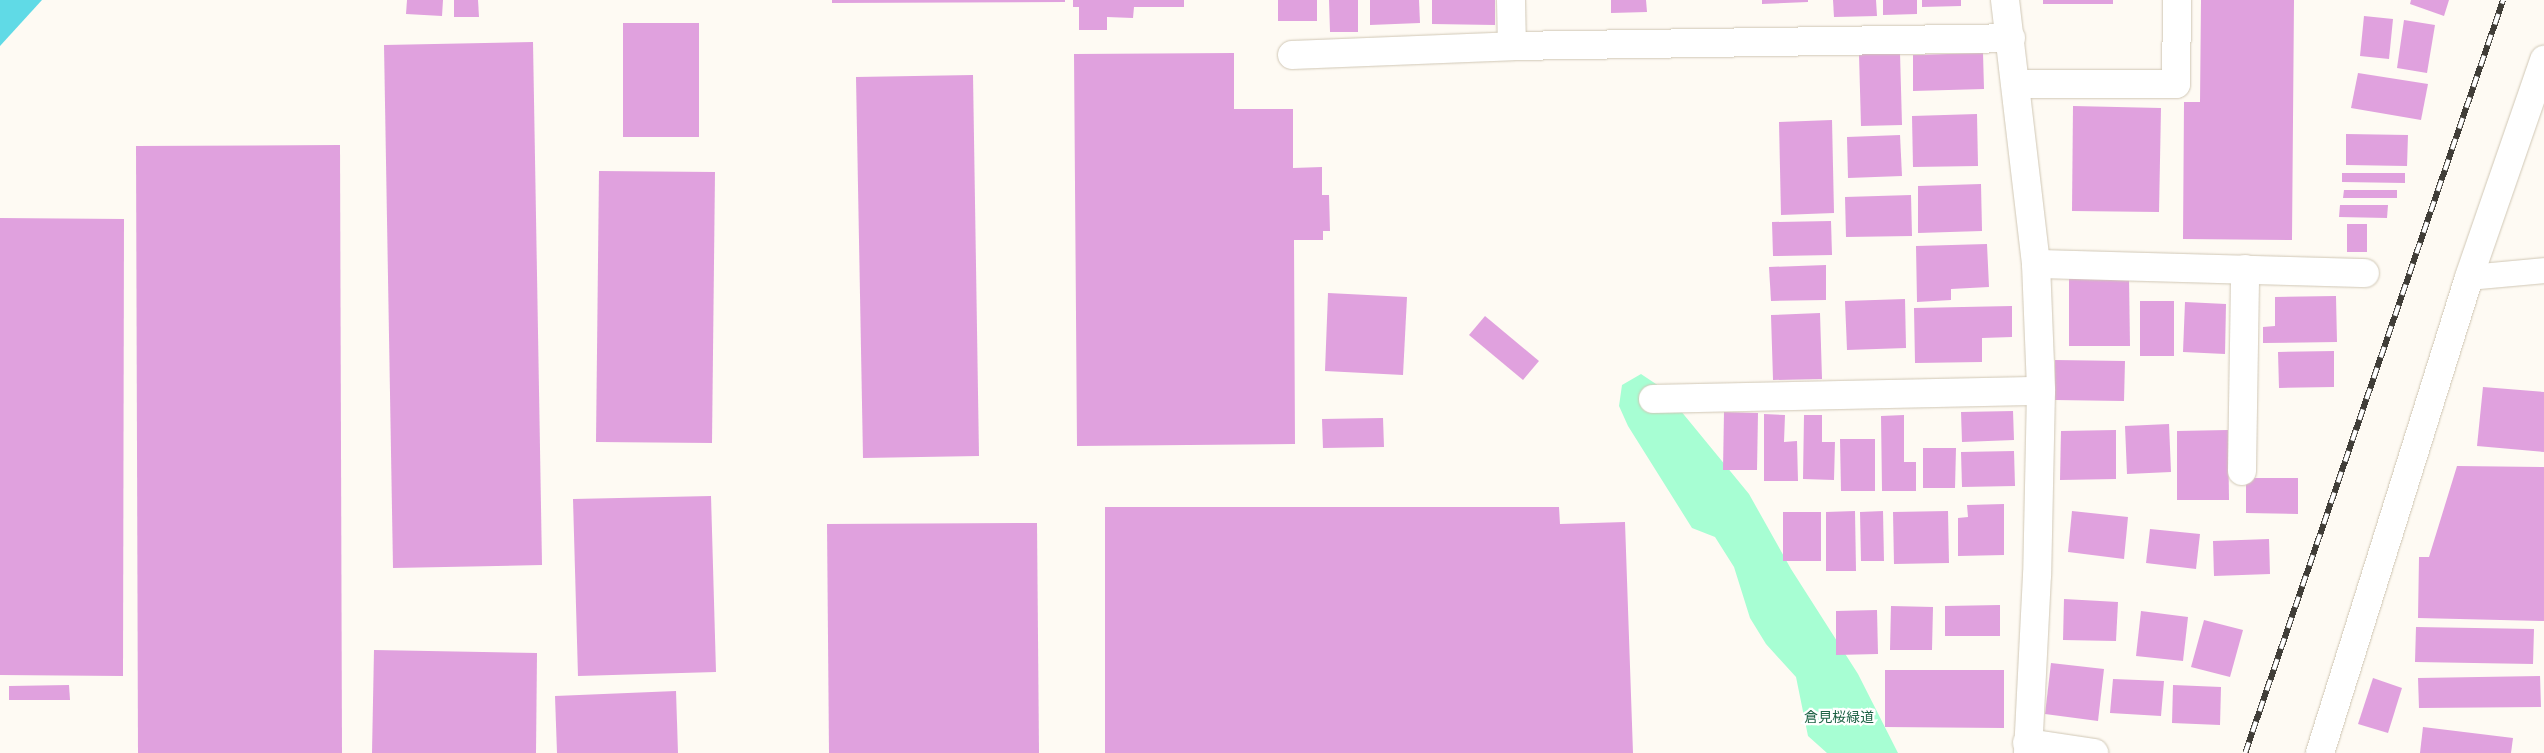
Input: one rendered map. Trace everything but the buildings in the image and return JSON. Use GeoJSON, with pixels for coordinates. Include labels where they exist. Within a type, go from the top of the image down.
{"type":"FeatureCollection","features":[{"type":"Feature","properties":{"kind":"street"},"geometry":{"type":"LineString","coordinates":[[1511,0],[1512,46]]}},
{"type":"Feature","properties":{"kind":"street"},"geometry":{"type":"LineString","coordinates":[[2005,0],[2011,38],[2036,264],[2041,392],[2037,575],[2027,748],[2094,753]]}},
{"type":"Feature","properties":{"kind":"street"},"geometry":{"type":"LineString","coordinates":[[2016,84],[2176,84],[2177,0]]}},
{"type":"Feature","properties":{"kind":"street"},"geometry":{"type":"LineString","coordinates":[[1292,55],[1512,46],[2011,38]]}},
{"type":"Feature","properties":{"kind":"street"},"geometry":{"type":"LineString","coordinates":[[2320,753],[2470,277],[2544,60]]}},
{"type":"Feature","properties":{"kind":"street"},"geometry":{"type":"LineString","coordinates":[[2036,264],[2365,273]]}},
{"type":"Feature","properties":{"kind":"street"},"geometry":{"type":"LineString","coordinates":[[2242,471],[2245,269]]}},
{"type":"Feature","properties":{"kind":"street"},"geometry":{"type":"LineString","coordinates":[[1653,399],[2041,392]]}},
{"type":"Feature","properties":{"kind":"lane"},"geometry":{"type":"LineString","coordinates":[[2470,277],[2544,270]]}},
{"type":"Feature","properties":{"kind":"green space","name":"倉見桜緑道"},"geometry":{"type":"Polygon","coordinates":[[[1641,374],[1662,388],[1749,494],[1791,569],[1858,674],[1898,753],[1827,753],[1808,736],[1796,677],[1766,644],[1750,618],[1734,567],[1715,537],[1692,528],[1628,426],[1619,406],[1622,385],[1641,374]]]}},
{"type":"Feature","properties":{"kind":"water"},"geometry":{"type":"Polygon","coordinates":[[[0,0],[42,0],[0,46],[0,0]]]}},
{"type":"Feature","properties":{"kind":"railway"},"geometry":{"type":"LineString","coordinates":[[2245,753],[2503,0]]}}]}
